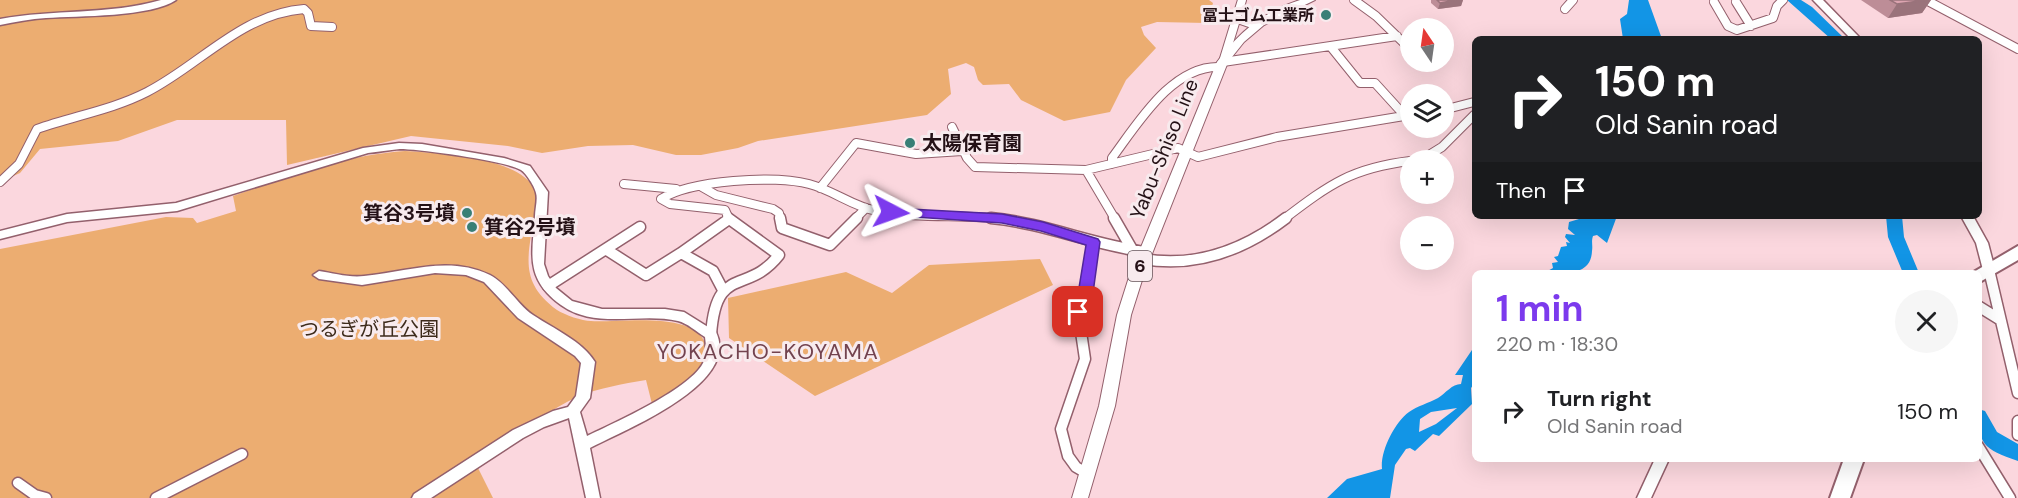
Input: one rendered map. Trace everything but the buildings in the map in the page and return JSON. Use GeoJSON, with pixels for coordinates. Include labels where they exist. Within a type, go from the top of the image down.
{"type":"FeatureCollection","features":[{"type":"Feature","properties":{"kind":"highway"},"geometry":{"type":"LineString","coordinates":[[1984,273],[2018,252]]}},
{"type":"Feature","properties":{"kind":"highway"},"geometry":{"type":"LineString","coordinates":[[1840,498],[1853,462]]}},
{"type":"Feature","properties":{"kind":"main road","name":"Yabu-Shiso Line"},"geometry":{"type":"LineString","coordinates":[[1080,498],[1107,406],[1124,315],[1140,254],[1222,64],[1235,44],[1255,25],[1278,11],[1310,0]]}},
{"type":"Feature","properties":{"kind":"street"},"geometry":{"type":"LineString","coordinates":[[0,22],[32,15],[125,13],[171,0]]}},
{"type":"Feature","properties":{"kind":"street"},"geometry":{"type":"LineString","coordinates":[[1222,64],[1242,0]]}},
{"type":"Feature","properties":{"kind":"street"},"geometry":{"type":"LineString","coordinates":[[1354,0],[1400,39]]}},
{"type":"Feature","properties":{"kind":"street"},"geometry":{"type":"LineString","coordinates":[[1565,9],[1573,0]]}},
{"type":"Feature","properties":{"kind":"street"},"geometry":{"type":"LineString","coordinates":[[1714,2],[1731,28],[1751,26],[1773,18],[1777,6],[1783,0]]}},
{"type":"Feature","properties":{"kind":"street"},"geometry":{"type":"LineString","coordinates":[[1818,0],[1853,36]]}},
{"type":"Feature","properties":{"kind":"street"},"geometry":{"type":"LineString","coordinates":[[1926,0],[2018,49]]}},
{"type":"Feature","properties":{"kind":"street"},"geometry":{"type":"LineString","coordinates":[[1736,2],[1751,26]]}},
{"type":"Feature","properties":{"kind":"street"},"geometry":{"type":"LineString","coordinates":[[0,182],[20,164],[37,129],[106,109],[139,96],[194,64],[237,29],[293,9],[304,9],[311,26],[332,27]]}},
{"type":"Feature","properties":{"kind":"street"},"geometry":{"type":"LineString","coordinates":[[1235,18],[1255,25]]}},
{"type":"Feature","properties":{"kind":"street"},"geometry":{"type":"LineString","coordinates":[[1112,164],[1112,158],[1158,96],[1204,66],[1397,36]]}},
{"type":"Feature","properties":{"kind":"street"},"geometry":{"type":"LineString","coordinates":[[1331,47],[1360,83],[1375,82],[1400,109]]}},
{"type":"Feature","properties":{"kind":"street"},"geometry":{"type":"LineString","coordinates":[[1454,107],[1472,103]]}},
{"type":"Feature","properties":{"kind":"street"},"geometry":{"type":"LineString","coordinates":[[952,128],[961,139],[962,151],[967,161],[975,167],[1086,170],[1178,148],[1186,150],[1191,156],[1198,157],[1277,137],[1400,117]]}},
{"type":"Feature","properties":{"kind":"street"},"geometry":{"type":"LineString","coordinates":[[1438,150],[1472,117]]}},
{"type":"Feature","properties":{"kind":"street"},"geometry":{"type":"LineString","coordinates":[[820,188],[856,143],[916,154],[962,151]]}},
{"type":"Feature","properties":{"kind":"street"},"geometry":{"type":"LineString","coordinates":[[0,235],[67,218],[177,207],[367,150],[399,146],[422,147],[504,161],[526,168],[542,192],[537,250],[542,278],[568,304],[602,314],[665,314],[684,317],[711,335]]}},
{"type":"Feature","properties":{"kind":"street"},"geometry":{"type":"LineString","coordinates":[[624,184],[679,189],[779,182],[805,183],[866,208],[907,214],[1002,219],[1043,226],[1140,254],[1191,263],[1260,236],[1294,209],[1353,173],[1400,164]]}},
{"type":"Feature","properties":{"kind":"street"},"geometry":{"type":"LineString","coordinates":[[1086,170],[1100,186],[1123,237],[1140,254]]}},
{"type":"Feature","properties":{"kind":"street"},"geometry":{"type":"LineString","coordinates":[[702,187],[716,195],[773,209],[779,213],[782,228],[830,245],[842,230],[866,208]]}},
{"type":"Feature","properties":{"kind":"street"},"geometry":{"type":"LineString","coordinates":[[679,189],[664,195],[661,199],[663,202],[671,205],[712,206],[725,210],[729,219],[779,255],[775,263],[723,290]]}},
{"type":"Feature","properties":{"kind":"street"},"geometry":{"type":"LineString","coordinates":[[607,250],[646,274],[681,253],[729,219]]}},
{"type":"Feature","properties":{"kind":"street"},"geometry":{"type":"LineString","coordinates":[[1969,219],[1982,243],[1984,273],[1999,319],[2018,393]]}},
{"type":"Feature","properties":{"kind":"street"},"geometry":{"type":"LineString","coordinates":[[548,286],[640,227]]}},
{"type":"Feature","properties":{"kind":"street"},"geometry":{"type":"LineString","coordinates":[[1088,474],[1079,471],[1067,454],[1059,422],[1078,385],[1085,359],[1078,312],[1085,300],[1094,242]]}},
{"type":"Feature","properties":{"kind":"street"},"geometry":{"type":"LineString","coordinates":[[580,446],[691,384],[708,368],[714,350],[711,335],[714,306],[723,290],[722,279],[710,268],[681,253]]}},
{"type":"Feature","properties":{"kind":"street"},"geometry":{"type":"LineString","coordinates":[[319,275],[362,281],[435,269],[467,271],[488,279],[523,315],[580,352],[588,362],[583,398],[572,412]]}},
{"type":"Feature","properties":{"kind":"street"},"geometry":{"type":"LineString","coordinates":[[1982,308],[1999,319]]}},
{"type":"Feature","properties":{"kind":"street"},"geometry":{"type":"LineString","coordinates":[[419,498],[518,436],[563,412],[572,412]]}},
{"type":"Feature","properties":{"kind":"street"},"geometry":{"type":"LineString","coordinates":[[572,412],[576,418],[580,446],[593,498]]}},
{"type":"Feature","properties":{"kind":"street"},"geometry":{"type":"LineString","coordinates":[[2018,421],[2018,435]]}},
{"type":"Feature","properties":{"kind":"street"},"geometry":{"type":"LineString","coordinates":[[1982,452],[2010,498]]}},
{"type":"Feature","properties":{"kind":"street"},"geometry":{"type":"LineString","coordinates":[[156,498],[242,454]]}},
{"type":"Feature","properties":{"kind":"street"},"geometry":{"type":"LineString","coordinates":[[1644,498],[1661,462]]}},
{"type":"Feature","properties":{"kind":"street"},"geometry":{"type":"LineString","coordinates":[[18,483],[35,495],[46,498]]}},
{"type":"Feature","properties":{"kind":"green space"},"geometry":{"type":"Polygon","coordinates":[[[0,0],[1209,0],[1213,3],[1207,23],[1157,22],[1141,27],[1144,35],[1156,48],[1126,80],[1110,112],[1064,121],[1021,100],[1009,84],[983,85],[978,80],[974,67],[966,63],[948,69],[951,94],[927,115],[758,141],[738,148],[701,155],[676,155],[633,145],[588,146],[542,153],[508,146],[411,136],[287,165],[286,120],[177,120],[118,141],[40,149],[20,173],[0,182],[0,0]]]}},
{"type":"Feature","properties":{"kind":"green space","name":"つるぎが丘公園"},"geometry":{"type":"Polygon","coordinates":[[[405,151],[477,159],[513,170],[527,179],[535,190],[537,200],[530,244],[529,268],[531,279],[545,300],[560,312],[583,320],[657,321],[690,328],[701,336],[706,348],[705,358],[695,375],[652,404],[646,380],[585,394],[551,411],[478,468],[493,498],[0,498],[0,249],[166,217],[193,218],[197,223],[236,211],[233,196],[275,181],[339,162],[405,151]]]}},
{"type":"Feature","properties":{"kind":"green space"},"geometry":{"type":"Polygon","coordinates":[[[1040,259],[1053,285],[815,396],[729,338],[728,298],[846,272],[892,293],[929,265],[1040,259]]]}},
{"type":"Feature","properties":{"kind":"water"},"geometry":{"type":"Polygon","coordinates":[[[1629,0],[1648,0],[1661,36],[1623,36],[1620,19],[1627,14],[1629,0]]]}},
{"type":"Feature","properties":{"kind":"water"},"geometry":{"type":"Polygon","coordinates":[[[1579,219],[1616,219],[1607,243],[1597,235],[1593,236],[1587,265],[1579,270],[1549,270],[1553,268],[1552,263],[1558,262],[1554,257],[1558,256],[1561,247],[1567,246],[1566,242],[1570,243],[1565,237],[1566,234],[1575,235],[1568,229],[1569,222],[1579,219]]]}},
{"type":"Feature","properties":{"kind":"water"},"geometry":{"type":"Polygon","coordinates":[[[1472,350],[1472,404],[1439,436],[1433,434],[1415,451],[1410,448],[1406,449],[1395,465],[1390,498],[1327,498],[1347,479],[1382,469],[1386,446],[1393,430],[1403,417],[1412,410],[1438,398],[1455,385],[1461,384],[1463,375],[1455,375],[1472,350]],[[1457,408],[1431,412],[1420,419],[1419,432],[1436,424],[1457,408]]]}},
{"type":"Feature","properties":{"kind":"waterway"},"geometry":{"type":"LineString","coordinates":[[1793,0],[1808,10],[1835,36]]}},
{"type":"Feature","properties":{"kind":"waterway"},"geometry":{"type":"LineString","coordinates":[[1894,219],[1896,237],[1910,270]]}},
{"type":"Feature","properties":{"kind":"waterway"},"geometry":{"type":"LineString","coordinates":[[1982,423],[1990,438],[2018,453]]}},
{"type":"Feature","properties":{"kind":"place","name":"冨士ゴム工業所"},"geometry":{"type":"Point","coordinates":[1326,15]}},
{"type":"Feature","properties":{"kind":"place","name":"太陽保育園"},"geometry":{"type":"Point","coordinates":[910,143]}},
{"type":"Feature","properties":{"kind":"place","name":"箕谷3号墳"},"geometry":{"type":"Point","coordinates":[467,213]}},
{"type":"Feature","properties":{"kind":"place","name":"箕谷2号墳"},"geometry":{"type":"Point","coordinates":[472,227]}},
{"type":"Feature","properties":{"kind":"district","name":"YOKACHO-KOYAMA"},"geometry":{"type":"Point","coordinates":[768,351]}},
{"type":"Feature","properties":{"kind":"route"},"geometry":{"type":"LineString","coordinates":[[891,212],[1002,219],[1043,226],[1094,242],[1085,300],[1078,312]]}}]}
